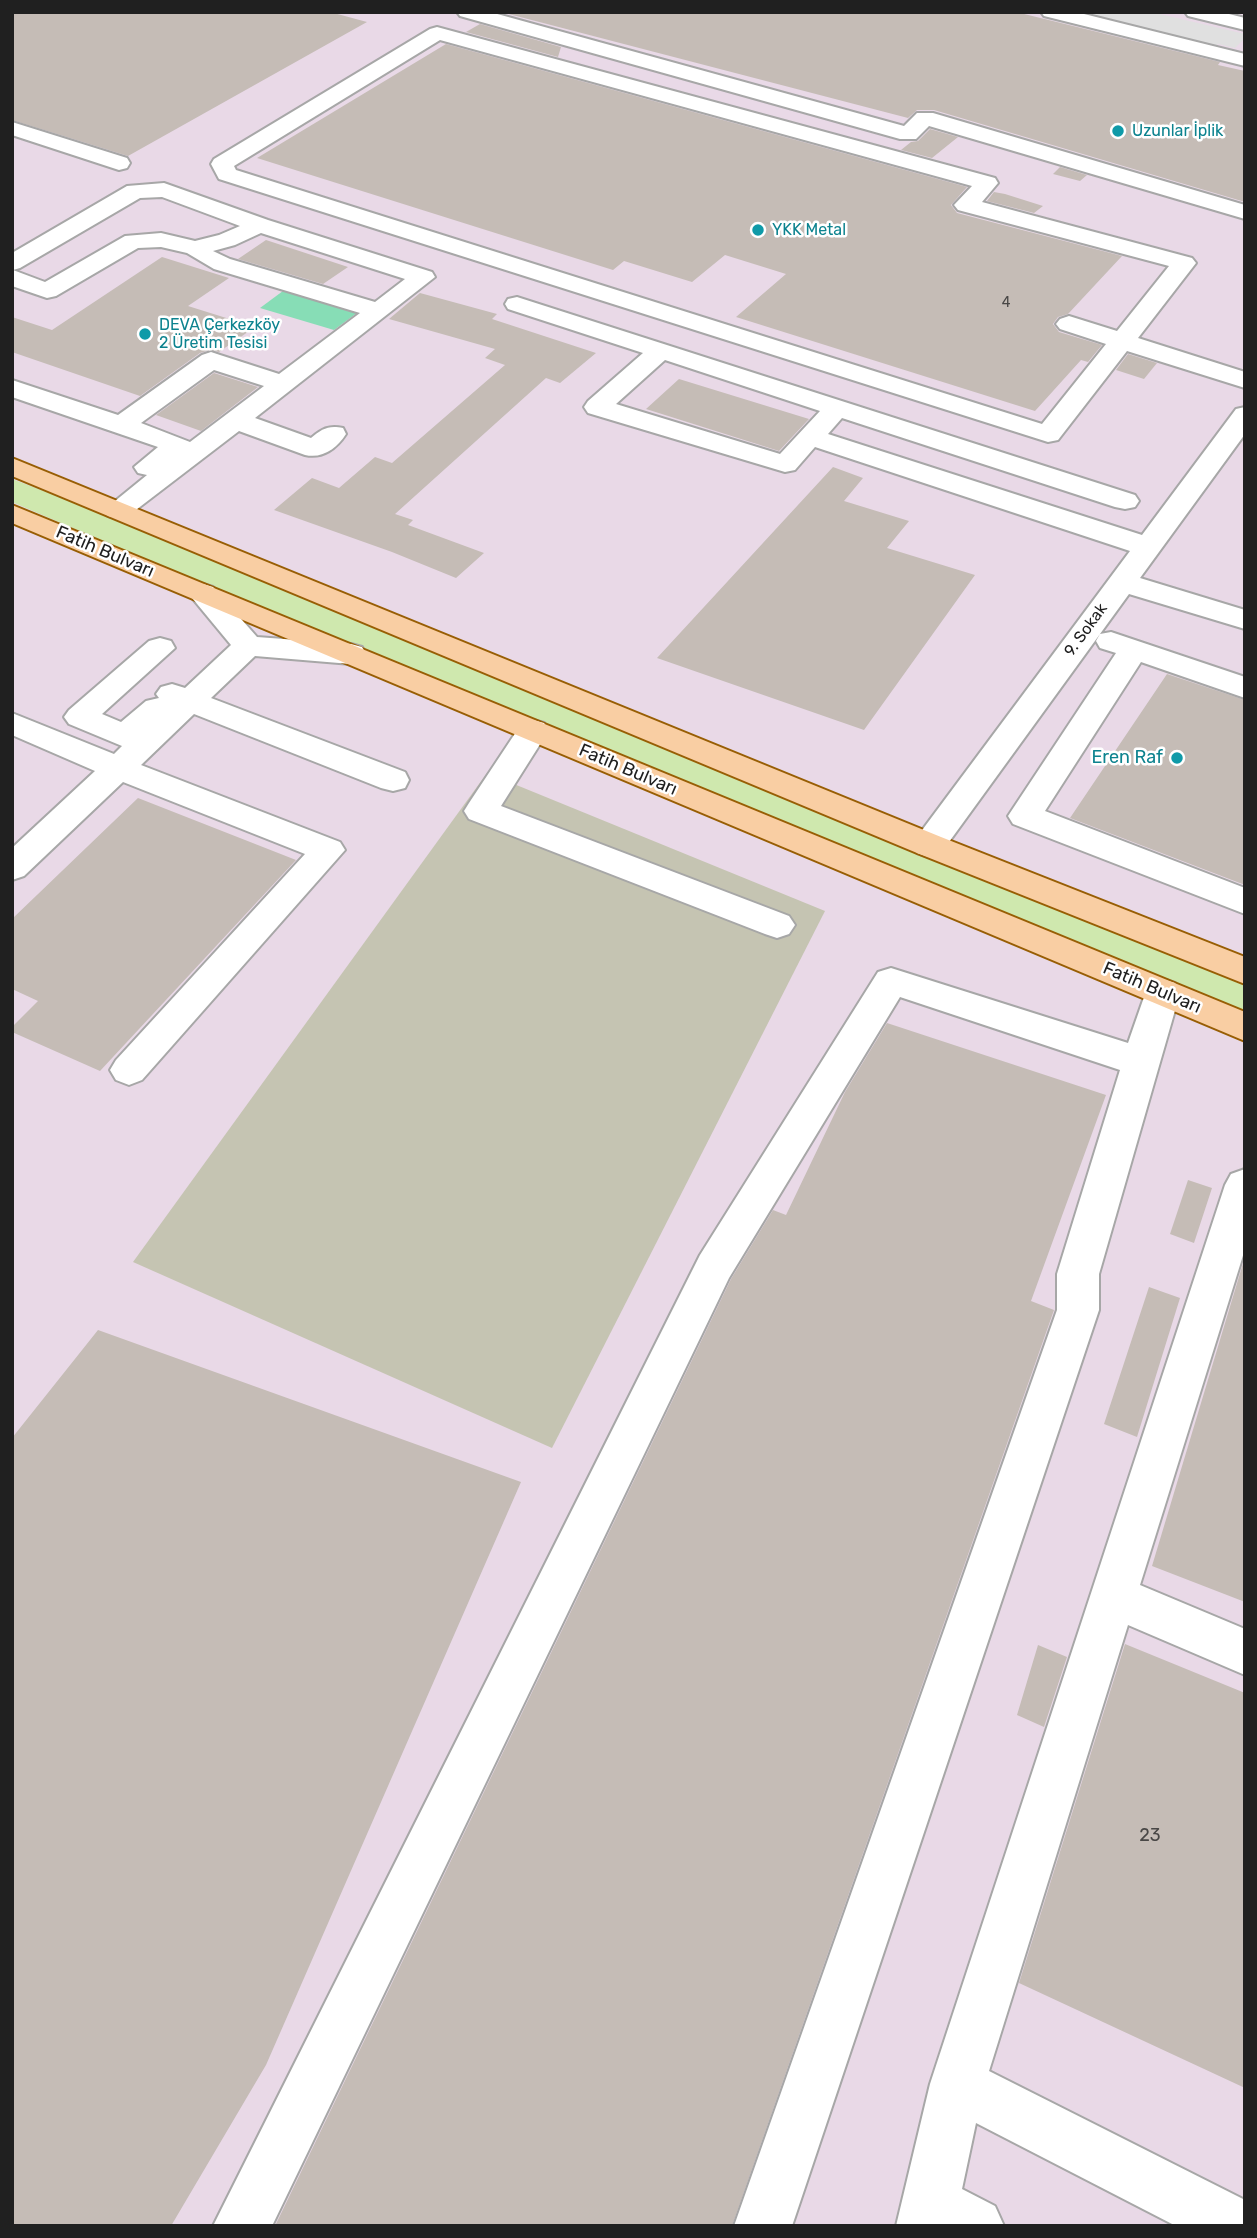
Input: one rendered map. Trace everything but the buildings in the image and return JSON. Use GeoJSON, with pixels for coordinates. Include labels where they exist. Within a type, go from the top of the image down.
{"type":"FeatureCollection","features":[{"type":"Feature","properties":{"kind":"main road"},"geometry":{"type":"LineString","coordinates":[[12,466],[929,845],[1245,971]]}},
{"type":"Feature","properties":{"kind":"main road","name":"Fatih Bulvarı"},"geometry":{"type":"LineString","coordinates":[[12,513],[1245,1027]]}},
{"type":"Feature","properties":{"kind":"main road"},"geometry":{"type":"LineString","coordinates":[[861,867],[907,867],[929,845]]}},
{"type":"Feature","properties":{"kind":"street"},"geometry":{"type":"LineString","coordinates":[[467,12],[908,134],[925,118],[1245,212]]}},
{"type":"Feature","properties":{"kind":"street"},"geometry":{"type":"LineString","coordinates":[[1051,12],[1245,60]]}},
{"type":"Feature","properties":{"kind":"street"},"geometry":{"type":"LineString","coordinates":[[1195,12],[1244,24]]}},
{"type":"Feature","properties":{"kind":"street"},"geometry":{"type":"LineString","coordinates":[[1206,51],[1244,24]]}},
{"type":"Feature","properties":{"kind":"street"},"geometry":{"type":"LineString","coordinates":[[437,33],[987,183],[966,205],[1184,263],[1122,341],[1048,435],[227,174],[222,164],[437,33]]}},
{"type":"Feature","properties":{"kind":"street"},"geometry":{"type":"LineString","coordinates":[[12,128],[119,163]]}},
{"type":"Feature","properties":{"kind":"street"},"geometry":{"type":"LineString","coordinates":[[12,263],[135,191],[148,189],[164,190],[260,225],[423,277],[235,421],[109,506]]}},
{"type":"Feature","properties":{"kind":"street"},"geometry":{"type":"LineString","coordinates":[[12,277],[47,291],[133,242],[161,240],[195,247],[227,240],[260,225]]}},
{"type":"Feature","properties":{"kind":"street"},"geometry":{"type":"LineString","coordinates":[[195,247],[208,258],[222,264],[378,311]]}},
{"type":"Feature","properties":{"kind":"street"},"geometry":{"type":"LineString","coordinates":[[517,304],[1125,501]]}},
{"type":"Feature","properties":{"kind":"street"},"geometry":{"type":"LineString","coordinates":[[1069,324],[1245,380]]}},
{"type":"Feature","properties":{"kind":"street"},"geometry":{"type":"LineString","coordinates":[[660,351],[597,407],[785,464],[837,408]]}},
{"type":"Feature","properties":{"kind":"street"},"geometry":{"type":"LineString","coordinates":[[122,425],[211,360],[282,384]]}},
{"type":"Feature","properties":{"kind":"street"},"geometry":{"type":"LineString","coordinates":[[12,388],[179,445],[109,506]]}},
{"type":"Feature","properties":{"kind":"street","name":"9. Sokak"},"geometry":{"type":"LineString","coordinates":[[929,845],[1245,415]]}},
{"type":"Feature","properties":{"kind":"street"},"geometry":{"type":"LineString","coordinates":[[235,421],[315,449],[334,434]]}},
{"type":"Feature","properties":{"kind":"street"},"geometry":{"type":"LineString","coordinates":[[810,437],[1124,538],[1146,548]]}},
{"type":"Feature","properties":{"kind":"street"},"geometry":{"type":"LineString","coordinates":[[1121,582],[1245,620]]}},
{"type":"Feature","properties":{"kind":"street"},"geometry":{"type":"LineString","coordinates":[[203,593],[248,646]]}},
{"type":"Feature","properties":{"kind":"street"},"geometry":{"type":"LineString","coordinates":[[1085,632],[1245,688]]}},
{"type":"Feature","properties":{"kind":"street"},"geometry":{"type":"LineString","coordinates":[[160,648],[80,718],[125,736],[248,646],[351,654]]}},
{"type":"Feature","properties":{"kind":"street"},"geometry":{"type":"LineString","coordinates":[[1134,649],[1025,816],[1245,902]]}},
{"type":"Feature","properties":{"kind":"street"},"geometry":{"type":"LineString","coordinates":[[12,868],[118,768],[181,697],[205,664]]}},
{"type":"Feature","properties":{"kind":"street"},"geometry":{"type":"LineString","coordinates":[[181,697],[393,780]]}},
{"type":"Feature","properties":{"kind":"street"},"geometry":{"type":"LineString","coordinates":[[12,723],[118,768],[328,850],[129,1070]]}},
{"type":"Feature","properties":{"kind":"street"},"geometry":{"type":"LineString","coordinates":[[533,730],[481,811],[777,925]]}},
{"type":"Feature","properties":{"kind":"street"},"geometry":{"type":"LineString","coordinates":[[242,2226],[714,1266],[891,981],[1143,1055]]}},
{"type":"Feature","properties":{"kind":"street"},"geometry":{"type":"LineString","coordinates":[[763,2226],[1078,1310],[1077,1274],[1162,993]]}},
{"type":"Feature","properties":{"kind":"street"},"geometry":{"type":"LineString","coordinates":[[943,2219],[957,2084],[1245,1185]]}},
{"type":"Feature","properties":{"kind":"street"},"geometry":{"type":"LineString","coordinates":[[1117,1585],[1245,1623]]}},
{"type":"Feature","properties":{"kind":"street"},"geometry":{"type":"LineString","coordinates":[[1117,1585],[1245,1652]]}},
{"type":"Feature","properties":{"kind":"street"},"geometry":{"type":"LineString","coordinates":[[957,2084],[1236,2226]]}},
{"type":"Feature","properties":{"kind":"shaded area"},"geometry":{"type":"Polygon","coordinates":[[[12,12],[1245,12],[1245,2226],[12,2226],[12,12]]]}},
{"type":"Feature","properties":{"kind":"shaded area"},"geometry":{"type":"Polygon","coordinates":[[[1088,12],[1151,12],[1245,34],[1245,38],[1235,48],[1218,44],[1215,48],[1084,16],[1088,12]]]}},
{"type":"Feature","properties":{"kind":"shaded area"},"geometry":{"type":"Polygon","coordinates":[[[487,773],[825,911],[552,1448],[133,1262],[487,773]]]}},
{"type":"Feature","properties":{"kind":"green space"},"geometry":{"type":"Polygon","coordinates":[[[287,288],[361,310],[334,330],[260,308],[287,288]]]}},
{"type":"Feature","properties":{"kind":"green space"},"geometry":{"type":"Polygon","coordinates":[[[12,479],[118,519],[1245,983],[1245,1016],[290,621],[12,502],[12,479]]]}},
{"type":"Feature","properties":{"kind":"place","name":"Uzunlar İplik"},"geometry":{"type":"Point","coordinates":[1118,131]}},
{"type":"Feature","properties":{"kind":"place","name":"YKK Metal"},"geometry":{"type":"Point","coordinates":[758,230]}},
{"type":"Feature","properties":{"kind":"place","name":"DEVA Çerkezköy 2 Üretim Tesisi"},"geometry":{"type":"Point","coordinates":[145,334]}},
{"type":"Feature","properties":{"kind":"place","name":"Eren Raf"},"geometry":{"type":"Point","coordinates":[1177,758]}}]}
